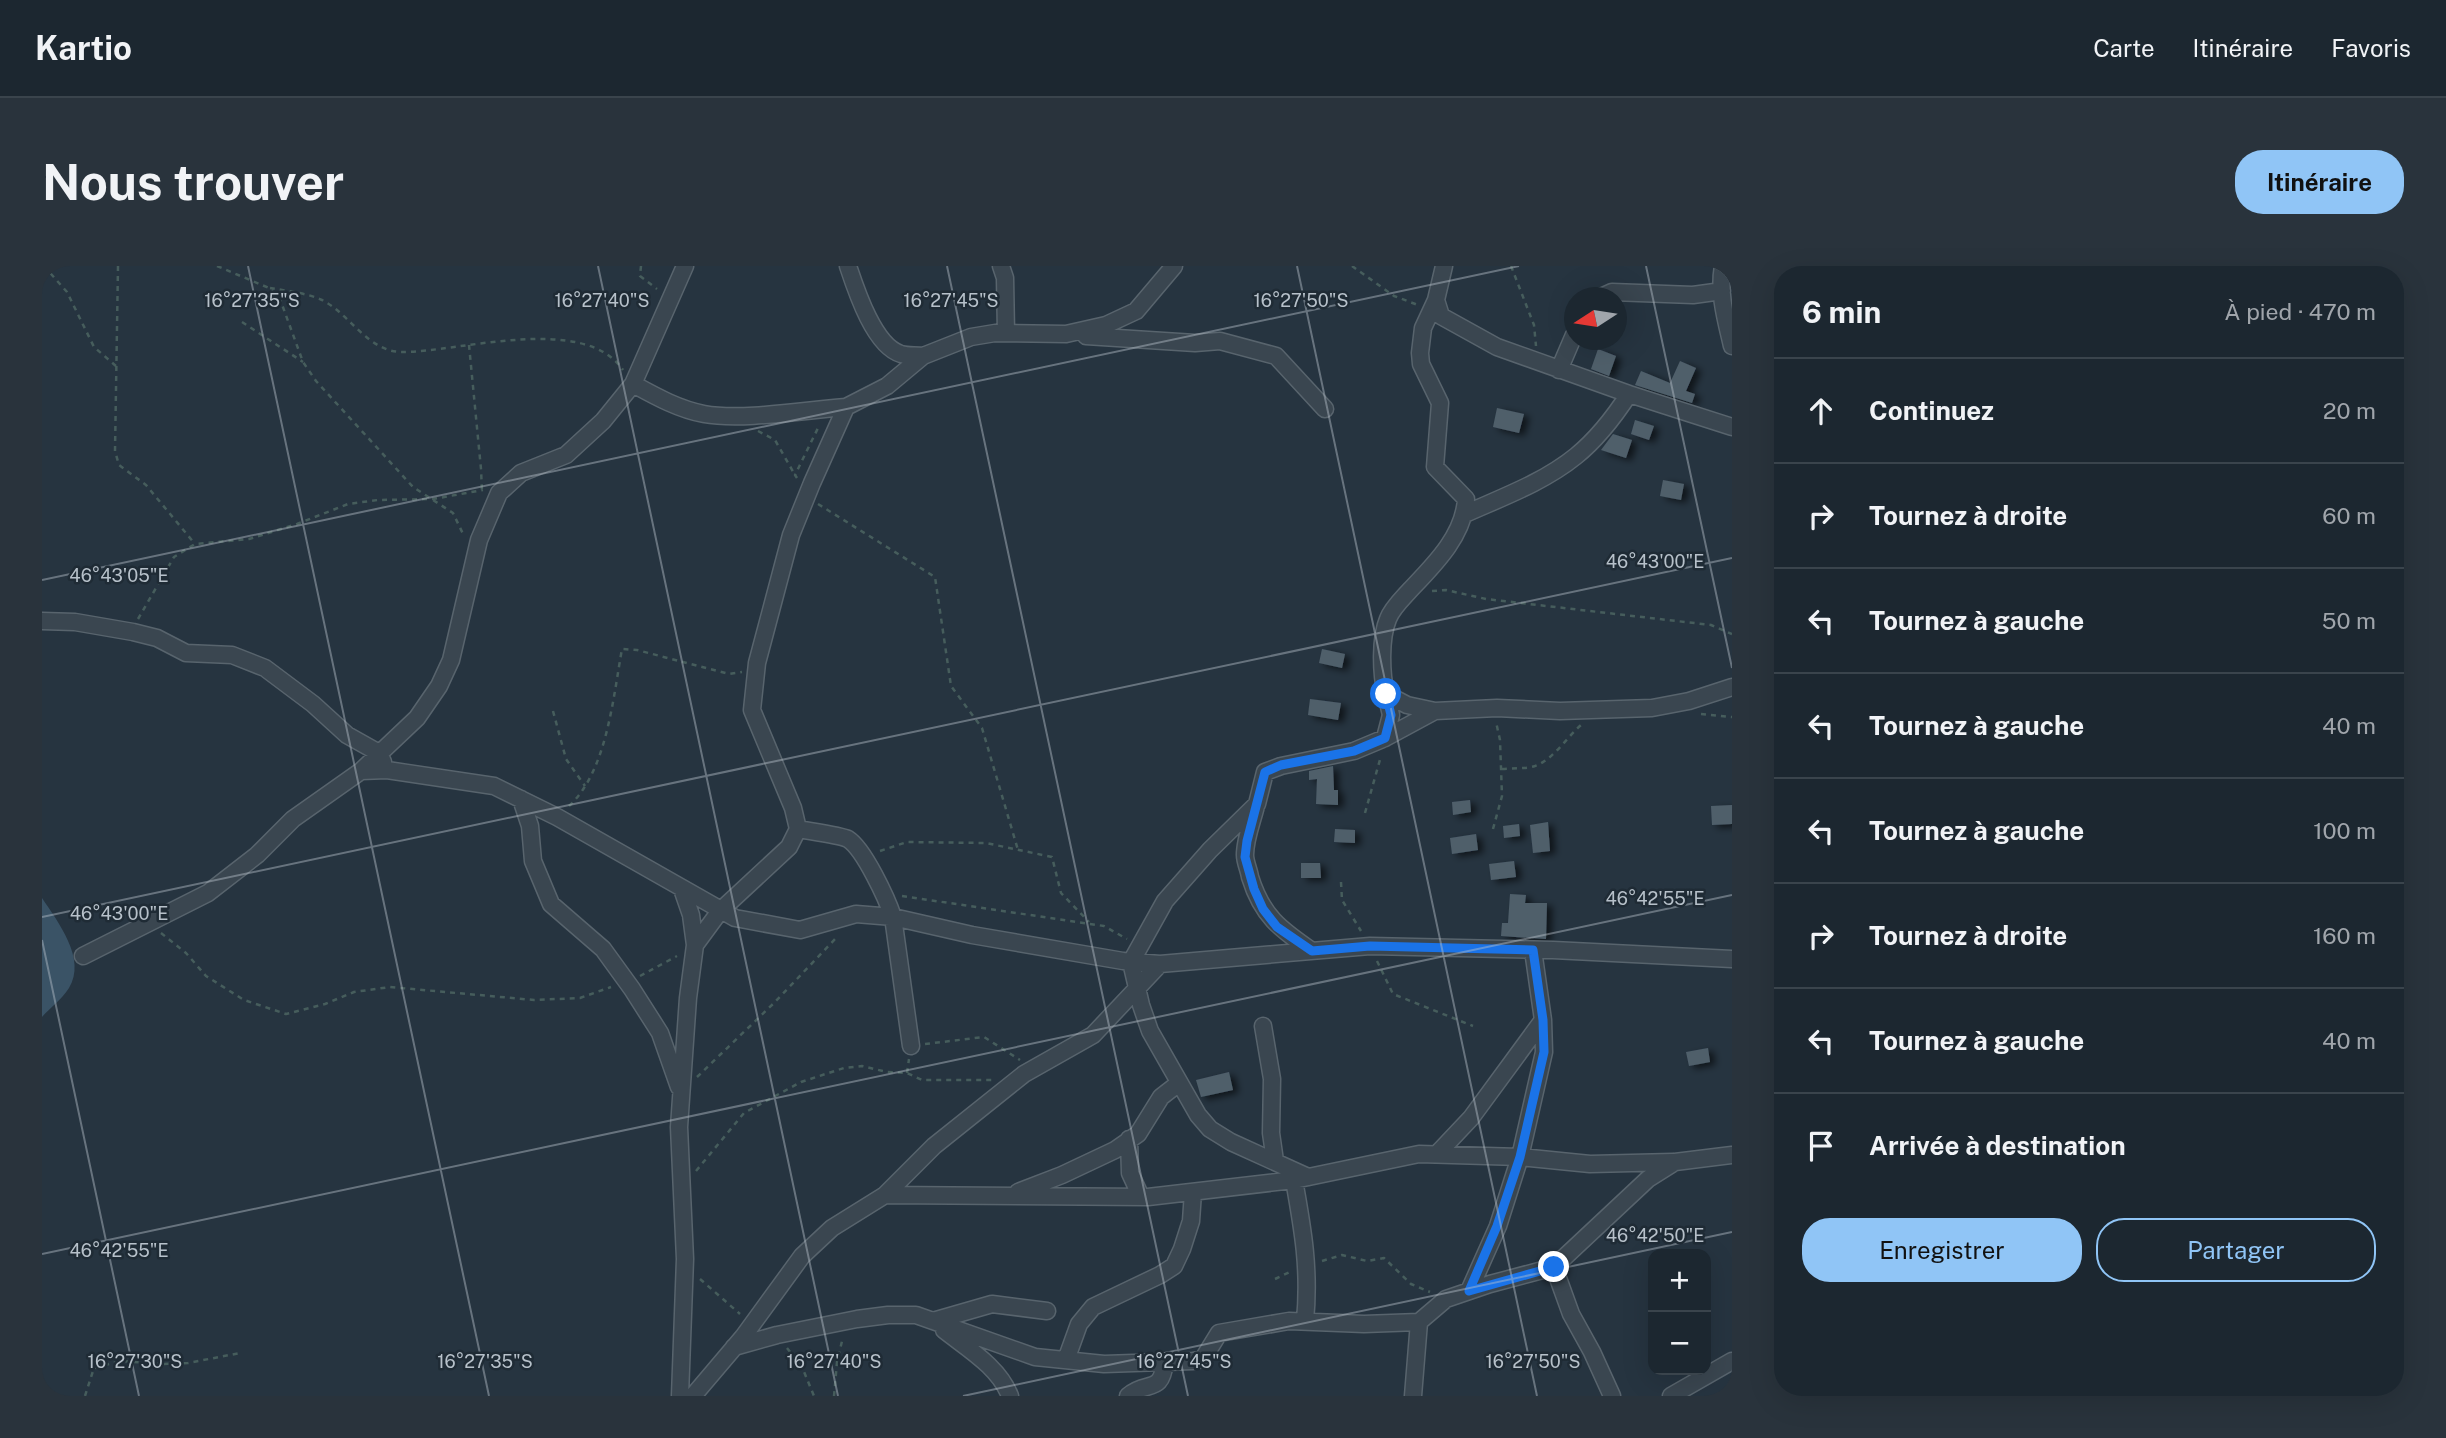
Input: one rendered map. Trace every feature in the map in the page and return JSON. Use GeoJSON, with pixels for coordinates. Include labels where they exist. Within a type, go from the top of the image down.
{"type":"FeatureCollection","features":[{"type":"Feature","properties":{"kind":"street"},"geometry":{"type":"LineString","coordinates":[[83,956],[208,893],[257,855],[293,819],[361,771],[416,718],[439,686],[451,660],[479,540],[499,493],[521,473],[566,455],[603,421],[633,384],[685,266]]}},
{"type":"Feature","properties":{"kind":"street"},"geometry":{"type":"LineString","coordinates":[[848,266],[860,300],[878,336],[900,354],[923,356]]}},
{"type":"Feature","properties":{"kind":"street"},"geometry":{"type":"LineString","coordinates":[[1001,266],[1005,278],[1006,333]]}},
{"type":"Feature","properties":{"kind":"street"},"geometry":{"type":"LineString","coordinates":[[1066,334],[1106,326],[1136,311],[1174,266]]}},
{"type":"Feature","properties":{"kind":"street"},"geometry":{"type":"LineString","coordinates":[[1385,738],[1391,715],[1382,652],[1388,618],[1436,564],[1454,538],[1465,514],[1466,499],[1435,467],[1440,403],[1421,364],[1420,353],[1423,328],[1434,305],[1444,266]]}},
{"type":"Feature","properties":{"kind":"street"},"geometry":{"type":"LineString","coordinates":[[1723,266],[1722,291],[1732,344]]}},
{"type":"Feature","properties":{"kind":"street"},"geometry":{"type":"LineString","coordinates":[[1627,293],[1693,295],[1722,291]]}},
{"type":"Feature","properties":{"kind":"street"},"geometry":{"type":"LineString","coordinates":[[1434,305],[1441,316],[1497,347],[1732,427]]}},
{"type":"Feature","properties":{"kind":"street"},"geometry":{"type":"LineString","coordinates":[[633,384],[669,403],[705,414],[745,415],[846,407],[887,386],[923,356],[971,337],[1006,333],[1066,334],[1195,343],[1220,341],[1276,356],[1325,408]]}},
{"type":"Feature","properties":{"kind":"street"},"geometry":{"type":"LineString","coordinates":[[1559,370],[1568,350]]}},
{"type":"Feature","properties":{"kind":"street"},"geometry":{"type":"LineString","coordinates":[[1465,514],[1548,474],[1576,456],[1614,417],[1629,394]]}},
{"type":"Feature","properties":{"kind":"street"},"geometry":{"type":"LineString","coordinates":[[695,945],[720,911],[789,847],[798,829],[793,808],[752,710],[757,670],[791,535],[846,407]]}},
{"type":"Feature","properties":{"kind":"street"},"geometry":{"type":"LineString","coordinates":[[42,621],[75,622],[133,632],[157,638],[186,653],[232,655],[265,668],[347,735],[379,753],[387,770]]}},
{"type":"Feature","properties":{"kind":"street"},"geometry":{"type":"LineString","coordinates":[[1386,694],[1407,705],[1435,711],[1490,708],[1560,711],[1652,708],[1689,701],[1732,687]]}},
{"type":"Feature","properties":{"kind":"street"},"geometry":{"type":"LineString","coordinates":[[1312,951],[1277,927],[1263,909],[1245,857],[1265,772],[1281,765],[1354,751],[1435,711]]}},
{"type":"Feature","properties":{"kind":"street"},"geometry":{"type":"LineString","coordinates":[[361,771],[387,770],[494,786],[557,817],[720,911],[735,918],[800,930],[856,914],[893,917],[972,935],[1131,962],[1160,964],[1370,946],[1732,959]]}},
{"type":"Feature","properties":{"kind":"street"},"geometry":{"type":"LineString","coordinates":[[521,799],[530,827],[533,861],[551,904],[603,948],[626,981],[660,1033],[681,1092]]}},
{"type":"Feature","properties":{"kind":"street"},"geometry":{"type":"LineString","coordinates":[[1257,804],[1210,850],[1165,901],[1131,962],[1150,1031],[1198,1115],[1210,1129],[1231,1142],[1275,1161],[1301,1178]]}},
{"type":"Feature","properties":{"kind":"street"},"geometry":{"type":"LineString","coordinates":[[798,829],[848,839],[863,857],[887,898],[893,917],[911,1046]]}},
{"type":"Feature","properties":{"kind":"street"},"geometry":{"type":"LineString","coordinates":[[680,1396],[685,1259],[679,1127],[688,998],[695,945],[691,915],[682,888]]}},
{"type":"Feature","properties":{"kind":"street"},"geometry":{"type":"LineString","coordinates":[[1469,1291],[1497,1226],[1520,1157],[1544,1052],[1543,1020],[1533,950]]}},
{"type":"Feature","properties":{"kind":"street"},"geometry":{"type":"LineString","coordinates":[[693,1396],[734,1347],[802,1256],[832,1228],[885,1195],[934,1146],[1017,1079],[1093,1035],[1160,964]]}},
{"type":"Feature","properties":{"kind":"street"},"geometry":{"type":"LineString","coordinates":[[1437,1154],[1471,1118],[1543,1020]]}},
{"type":"Feature","properties":{"kind":"street"},"geometry":{"type":"LineString","coordinates":[[1264,1026],[1272,1079],[1270,1133],[1275,1161]]}},
{"type":"Feature","properties":{"kind":"street"},"geometry":{"type":"LineString","coordinates":[[1008,1195],[1062,1175],[1115,1150],[1138,1134],[1161,1097],[1180,1083]]}},
{"type":"Feature","properties":{"kind":"street"},"geometry":{"type":"LineString","coordinates":[[1129,1139],[1130,1173],[1141,1197]]}},
{"type":"Feature","properties":{"kind":"street"},"geometry":{"type":"LineString","coordinates":[[885,1195],[1141,1197],[1301,1178],[1419,1154],[1520,1157],[1590,1164],[1675,1162],[1732,1155]]}},
{"type":"Feature","properties":{"kind":"street"},"geometry":{"type":"LineString","coordinates":[[734,1347],[847,1321],[888,1315],[916,1315],[1035,1357],[1104,1364],[1165,1362],[1203,1359],[1219,1334],[1253,1326],[1289,1321],[1364,1324],[1419,1322],[1446,1298],[1554,1267],[1648,1179],[1675,1162]]}},
{"type":"Feature","properties":{"kind":"street"},"geometry":{"type":"LineString","coordinates":[[1301,1178],[1308,1285],[1305,1321]]}},
{"type":"Feature","properties":{"kind":"street"},"geometry":{"type":"LineString","coordinates":[[1066,1360],[1079,1324],[1093,1307],[1174,1266],[1191,1221],[1193,1192]]}},
{"type":"Feature","properties":{"kind":"street"},"geometry":{"type":"LineString","coordinates":[[1554,1267],[1571,1314],[1612,1396]]}},
{"type":"Feature","properties":{"kind":"street"},"geometry":{"type":"LineString","coordinates":[[933,1321],[992,1304],[1047,1311]]}},
{"type":"Feature","properties":{"kind":"street"},"geometry":{"type":"LineString","coordinates":[[933,1321],[993,1370],[1005,1382],[1010,1396]]}},
{"type":"Feature","properties":{"kind":"street"},"geometry":{"type":"LineString","coordinates":[[1413,1396],[1419,1322]]}},
{"type":"Feature","properties":{"kind":"street"},"geometry":{"type":"LineString","coordinates":[[1671,1396],[1732,1361]]}},
{"type":"Feature","properties":{"kind":"street"},"geometry":{"type":"LineString","coordinates":[[1128,1396],[1132,1392],[1159,1384],[1165,1362]]}},
{"type":"Feature","properties":{"kind":"path"},"geometry":{"type":"LineString","coordinates":[[44,266],[67,292],[94,348],[116,366]]}},
{"type":"Feature","properties":{"kind":"path"},"geometry":{"type":"LineString","coordinates":[[118,266],[115,451],[120,465],[146,485],[195,544]]}},
{"type":"Feature","properties":{"kind":"path"},"geometry":{"type":"LineString","coordinates":[[217,266],[269,288],[322,300],[346,317],[374,344],[398,352],[494,341],[565,339],[592,346],[620,365],[633,384]]}},
{"type":"Feature","properties":{"kind":"path"},"geometry":{"type":"LineString","coordinates":[[641,266],[640,276],[670,301]]}},
{"type":"Feature","properties":{"kind":"path"},"geometry":{"type":"LineString","coordinates":[[1352,266],[1394,296],[1434,305]]}},
{"type":"Feature","properties":{"kind":"path"},"geometry":{"type":"LineString","coordinates":[[1511,266],[1534,325],[1538,363]]}},
{"type":"Feature","properties":{"kind":"path"},"geometry":{"type":"LineString","coordinates":[[269,288],[280,299],[303,362],[316,381],[413,486],[453,513],[474,558]]}},
{"type":"Feature","properties":{"kind":"path"},"geometry":{"type":"LineString","coordinates":[[242,322],[303,362]]}},
{"type":"Feature","properties":{"kind":"path"},"geometry":{"type":"LineString","coordinates":[[469,345],[481,491],[491,512]]}},
{"type":"Feature","properties":{"kind":"path"},"geometry":{"type":"LineString","coordinates":[[757,430],[775,440],[795,475]]}},
{"type":"Feature","properties":{"kind":"path"},"geometry":{"type":"LineString","coordinates":[[133,632],[140,612],[174,557],[195,544],[250,539],[348,504],[378,500],[433,499],[491,487]]}},
{"type":"Feature","properties":{"kind":"path"},"geometry":{"type":"LineString","coordinates":[[806,497],[935,577],[951,686],[982,728],[1018,850]]}},
{"type":"Feature","properties":{"kind":"path"},"geometry":{"type":"LineString","coordinates":[[1429,591],[1446,590],[1486,599],[1711,625],[1732,634]]}},
{"type":"Feature","properties":{"kind":"path"},"geometry":{"type":"LineString","coordinates":[[557,817],[580,796],[601,754],[622,649],[637,650],[729,674],[757,670]]}},
{"type":"Feature","properties":{"kind":"path"},"geometry":{"type":"LineString","coordinates":[[1490,708],[1498,732],[1502,796],[1493,829]]}},
{"type":"Feature","properties":{"kind":"path"},"geometry":{"type":"LineString","coordinates":[[1501,769],[1535,766],[1556,752],[1569,736],[1599,710]]}},
{"type":"Feature","properties":{"kind":"path"},"geometry":{"type":"LineString","coordinates":[[553,711],[566,759],[585,786]]}},
{"type":"Feature","properties":{"kind":"path"},"geometry":{"type":"LineString","coordinates":[[1365,813],[1385,738]]}},
{"type":"Feature","properties":{"kind":"path"},"geometry":{"type":"LineString","coordinates":[[863,857],[906,842],[986,843],[1052,857],[1061,893],[1090,923]]}},
{"type":"Feature","properties":{"kind":"path"},"geometry":{"type":"LineString","coordinates":[[1341,882],[1342,900],[1370,946],[1393,994],[1473,1026]]}},
{"type":"Feature","properties":{"kind":"path"},"geometry":{"type":"LineString","coordinates":[[887,898],[908,895],[1090,923],[1104,926],[1140,946]]}},
{"type":"Feature","properties":{"kind":"path"},"geometry":{"type":"LineString","coordinates":[[149,923],[186,953],[206,976],[244,1000],[286,1014],[325,1004],[354,992],[390,987],[534,1000],[580,998],[653,971],[695,945]]}},
{"type":"Feature","properties":{"kind":"path"},"geometry":{"type":"LineString","coordinates":[[681,1092],[843,933]]}},
{"type":"Feature","properties":{"kind":"path"},"geometry":{"type":"LineString","coordinates":[[907,1073],[911,1046],[984,1037],[1033,1069]]}},
{"type":"Feature","properties":{"kind":"path"},"geometry":{"type":"LineString","coordinates":[[681,1190],[744,1113],[801,1082],[844,1068],[862,1066],[907,1073],[922,1080],[1017,1079]]}},
{"type":"Feature","properties":{"kind":"path"},"geometry":{"type":"LineString","coordinates":[[1275,1279],[1342,1255],[1367,1261],[1384,1258],[1411,1284],[1446,1298]]}},
{"type":"Feature","properties":{"kind":"path"},"geometry":{"type":"LineString","coordinates":[[834,1396],[837,1362],[847,1321]]}},
{"type":"Feature","properties":{"kind":"path"},"geometry":{"type":"LineString","coordinates":[[85,1396],[93,1368],[120,1361],[188,1363],[240,1353]]}},
{"type":"Feature","properties":{"kind":"water"},"geometry":{"type":"Polygon","coordinates":[[[42,898],[68,941],[75,965],[69,988],[42,1017],[42,898]]]}},
{"type":"Feature","properties":{"kind":"building"},"geometry":{"type":"Polygon","coordinates":[[[1598,350],[1616,356],[1609,376],[1591,369],[1598,350]]]}},
{"type":"Feature","properties":{"kind":"building"},"geometry":{"type":"Polygon","coordinates":[[[1680,361],[1696,368],[1686,391],[1695,394],[1692,403],[1635,385],[1641,371],[1670,383],[1680,361]]]}},
{"type":"Feature","properties":{"kind":"building"},"geometry":{"type":"Polygon","coordinates":[[[1497,408],[1524,414],[1519,433],[1493,427],[1497,408]]]}},
{"type":"Feature","properties":{"kind":"building"},"geometry":{"type":"Polygon","coordinates":[[[1635,420],[1654,426],[1649,440],[1631,434],[1635,420]]]}},
{"type":"Feature","properties":{"kind":"building"},"geometry":{"type":"Polygon","coordinates":[[[1613,434],[1632,440],[1626,458],[1601,450],[1613,434]]]}},
{"type":"Feature","properties":{"kind":"building"},"geometry":{"type":"Polygon","coordinates":[[[1663,480],[1684,484],[1681,500],[1660,496],[1663,480]]]}},
{"type":"Feature","properties":{"kind":"building"},"geometry":{"type":"Polygon","coordinates":[[[1322,649],[1345,654],[1342,668],[1319,663],[1322,649]]]}},
{"type":"Feature","properties":{"kind":"building"},"geometry":{"type":"Polygon","coordinates":[[[1310,699],[1341,703],[1338,720],[1308,715],[1310,699]]]}},
{"type":"Feature","properties":{"kind":"building"},"geometry":{"type":"Polygon","coordinates":[[[1333,766],[1338,805],[1316,804],[1317,779],[1309,780],[1309,771],[1333,766]]]}},
{"type":"Feature","properties":{"kind":"building"},"geometry":{"type":"Polygon","coordinates":[[[1470,800],[1471,812],[1453,815],[1452,802],[1470,800]]]}},
{"type":"Feature","properties":{"kind":"building"},"geometry":{"type":"Polygon","coordinates":[[[1732,805],[1732,824],[1712,825],[1711,806],[1732,805]]]}},
{"type":"Feature","properties":{"kind":"building"},"geometry":{"type":"Polygon","coordinates":[[[1548,822],[1550,851],[1533,853],[1530,825],[1548,822]]]}},
{"type":"Feature","properties":{"kind":"building"},"geometry":{"type":"Polygon","coordinates":[[[1519,824],[1520,836],[1504,838],[1503,826],[1519,824]]]}},
{"type":"Feature","properties":{"kind":"building"},"geometry":{"type":"Polygon","coordinates":[[[1335,829],[1355,830],[1355,843],[1334,842],[1335,829]]]}},
{"type":"Feature","properties":{"kind":"building"},"geometry":{"type":"Polygon","coordinates":[[[1476,834],[1478,850],[1452,854],[1450,838],[1476,834]]]}},
{"type":"Feature","properties":{"kind":"building"},"geometry":{"type":"Polygon","coordinates":[[[1514,861],[1516,877],[1491,880],[1489,864],[1514,861]]]}},
{"type":"Feature","properties":{"kind":"building"},"geometry":{"type":"Polygon","coordinates":[[[1301,863],[1320,863],[1321,878],[1301,878],[1301,863]]]}},
{"type":"Feature","properties":{"kind":"building"},"geometry":{"type":"Polygon","coordinates":[[[1510,894],[1526,895],[1525,903],[1547,903],[1546,939],[1501,936],[1502,923],[1508,923],[1510,894]]]}},
{"type":"Feature","properties":{"kind":"building"},"geometry":{"type":"Polygon","coordinates":[[[1708,1048],[1710,1062],[1689,1066],[1686,1052],[1708,1048]]]}},
{"type":"Feature","properties":{"kind":"building"},"geometry":{"type":"Polygon","coordinates":[[[1229,1072],[1233,1090],[1201,1097],[1196,1080],[1229,1072]]]}},
{"type":"Feature","properties":{"kind":"route"},"geometry":{"type":"LineString","coordinates":[[1386,694],[1391,715],[1385,738],[1354,751],[1281,765],[1265,772],[1245,857],[1254,889],[1263,909],[1277,927],[1312,951],[1370,946],[1533,950],[1543,1020],[1544,1052],[1520,1157],[1497,1226],[1469,1291],[1554,1267]]}}]}
